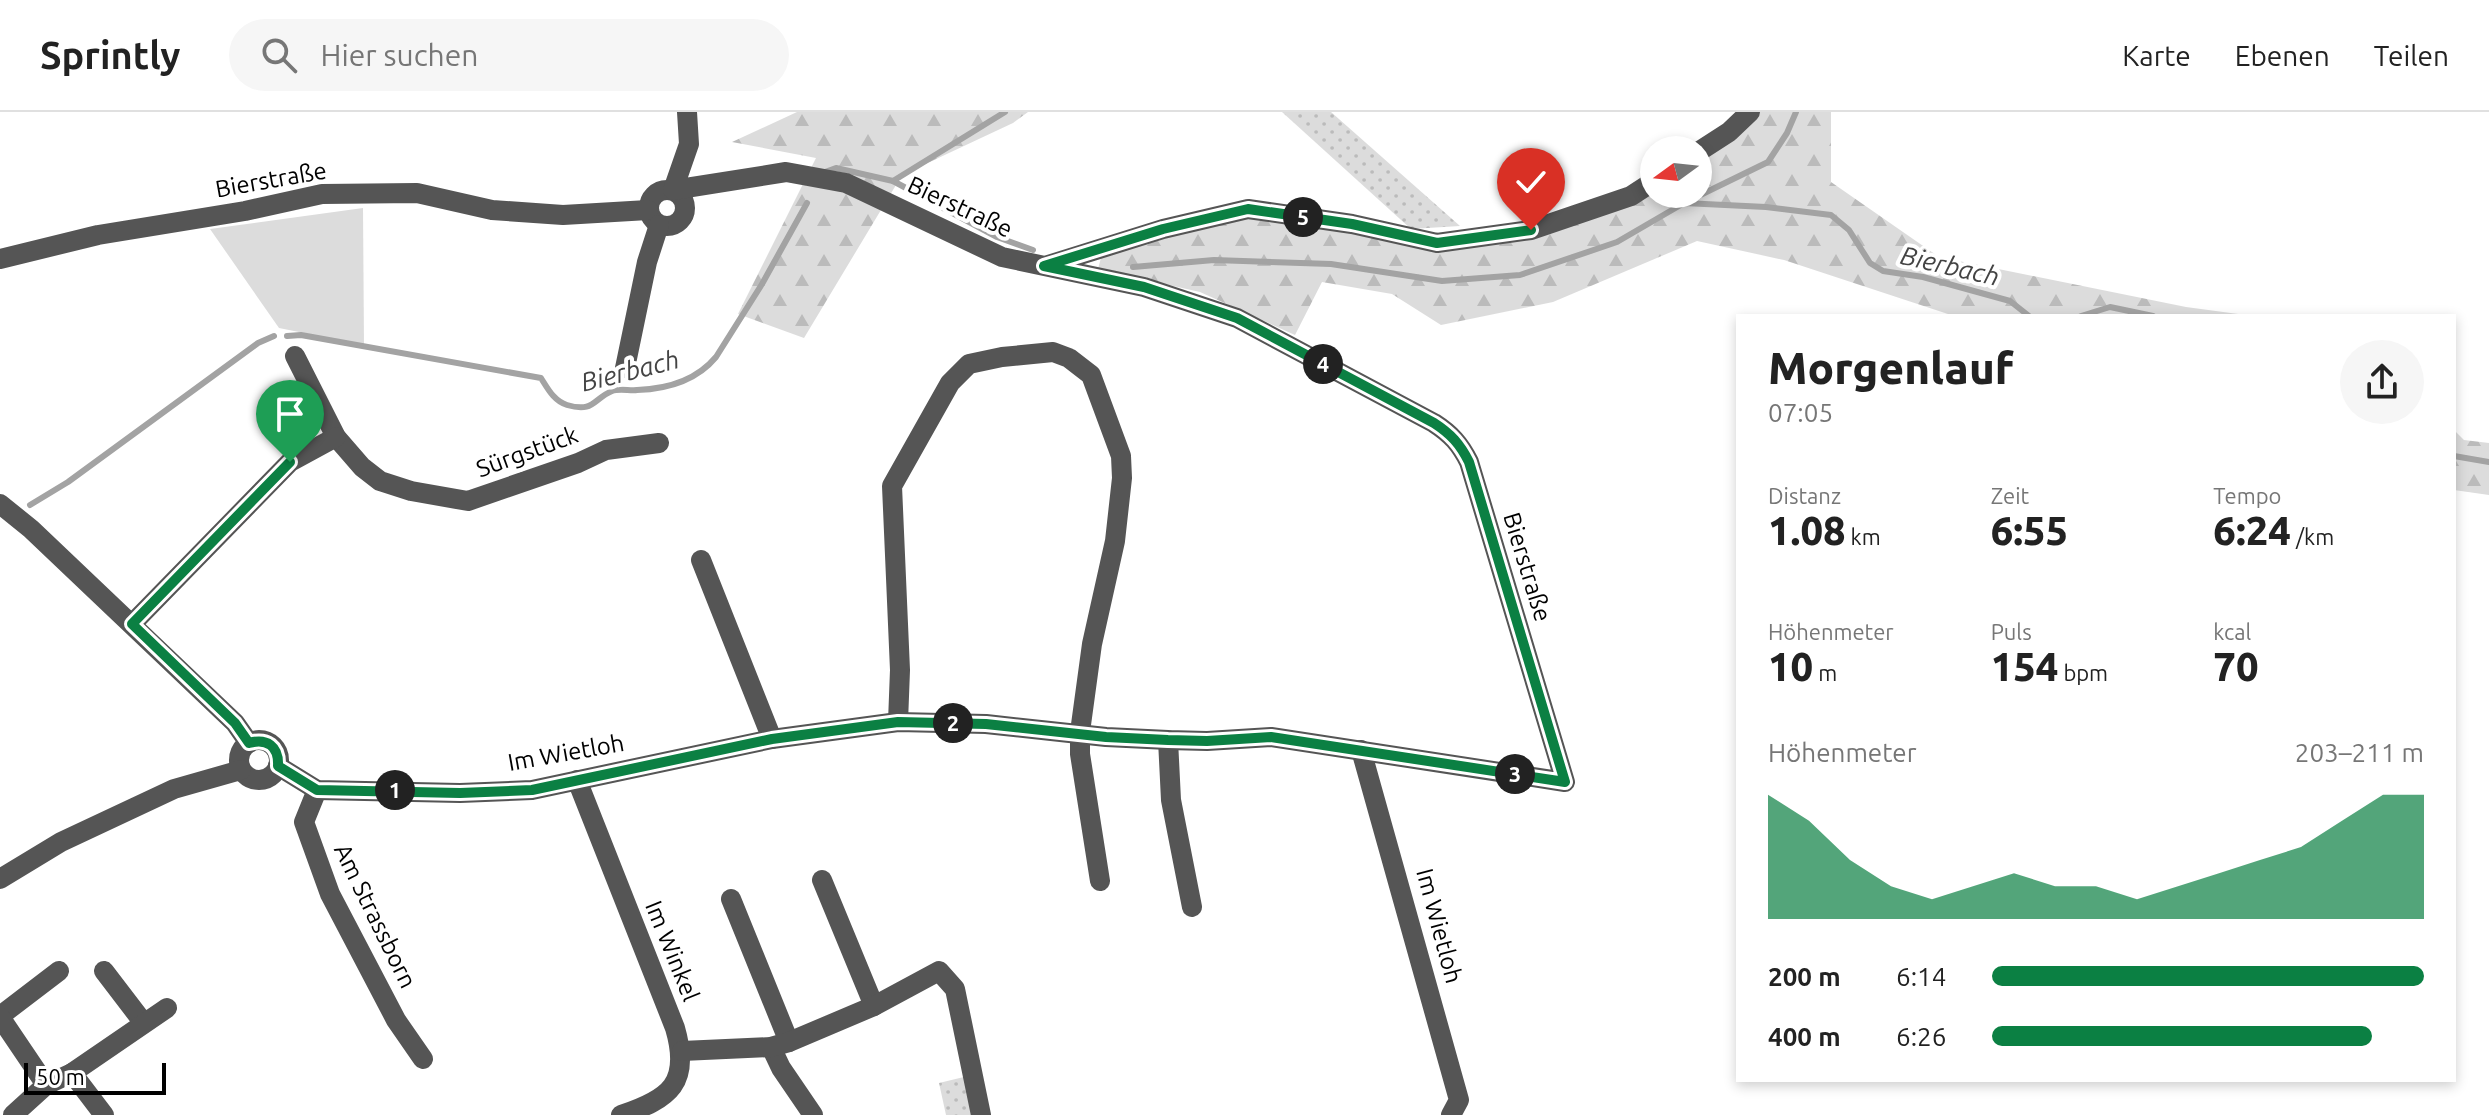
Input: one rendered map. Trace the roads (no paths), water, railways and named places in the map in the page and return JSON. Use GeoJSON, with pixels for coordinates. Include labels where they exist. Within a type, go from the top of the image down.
{"type":"FeatureCollection","features":[{"type":"Feature","properties":{"kind":"street"},"geometry":{"type":"LineString","coordinates":[[673,190],[689,144],[687,112]]}},
{"type":"Feature","properties":{"kind":"street"},"geometry":{"type":"LineString","coordinates":[[1712,143],[1750,112]]}},
{"type":"Feature","properties":{"kind":"street","name":"Bierstraße"},"geometry":{"type":"LineString","coordinates":[[673,190],[786,172],[846,183],[1002,257],[1144,287],[1237,318],[1434,423],[1462,447],[1469,462],[1565,782]]}},
{"type":"Feature","properties":{"kind":"street"},"geometry":{"type":"LineString","coordinates":[[625,368],[654,217],[649,203],[655,194],[667,189],[673,190],[685,204],[683,216],[674,225],[654,217]]}},
{"type":"Feature","properties":{"kind":"street"},"geometry":{"type":"LineString","coordinates":[[1044,266],[1163,229],[1248,209],[1352,224],[1437,243],[1531,230],[1631,196],[1640,190]]}},
{"type":"Feature","properties":{"kind":"street","name":"Bierstraße"},"geometry":{"type":"LineString","coordinates":[[0,259],[98,235],[245,211],[322,194],[417,193],[492,210],[654,217]]}},
{"type":"Feature","properties":{"kind":"street"},"geometry":{"type":"LineString","coordinates":[[898,722],[900,670],[892,486],[950,383],[969,364],[1053,352],[1069,358],[1091,375],[1121,456],[1122,478],[1115,541],[1092,644],[1080,732],[1080,754],[1100,881]]}},
{"type":"Feature","properties":{"kind":"street","name":"Sürgstück"},"geometry":{"type":"LineString","coordinates":[[295,356],[336,437],[362,467],[380,481],[411,491],[468,501],[578,463],[606,450],[659,443]]}},
{"type":"Feature","properties":{"kind":"street"},"geometry":{"type":"LineString","coordinates":[[132,624],[290,462],[336,437]]}},
{"type":"Feature","properties":{"kind":"street"},"geometry":{"type":"LineString","coordinates":[[0,504],[132,624],[235,723],[249,743]]}},
{"type":"Feature","properties":{"kind":"street"},"geometry":{"type":"LineString","coordinates":[[701,560],[772,739]]}},
{"type":"Feature","properties":{"kind":"street","name":"Im Wietloh"},"geometry":{"type":"LineString","coordinates":[[317,790],[532,790],[772,739],[898,722],[986,724],[1106,737],[1168,740],[1271,737],[1565,782]]}},
{"type":"Feature","properties":{"kind":"street"},"geometry":{"type":"LineString","coordinates":[[258,740],[268,742],[275,748],[278,766],[273,775],[257,781],[241,770],[239,754],[249,743],[258,740]]}},
{"type":"Feature","properties":{"kind":"street"},"geometry":{"type":"LineString","coordinates":[[1168,740],[1171,800],[1192,907]]}},
{"type":"Feature","properties":{"kind":"street","name":"Im Wietloh"},"geometry":{"type":"LineString","coordinates":[[1361,750],[1459,1100],[1451,1115]]}},
{"type":"Feature","properties":{"kind":"street"},"geometry":{"type":"LineString","coordinates":[[278,766],[317,790]]}},
{"type":"Feature","properties":{"kind":"street"},"geometry":{"type":"LineString","coordinates":[[0,879],[61,842],[174,789],[241,770]]}},
{"type":"Feature","properties":{"kind":"street","name":"Im Winkel"},"geometry":{"type":"LineString","coordinates":[[577,780],[682,1051]]}},
{"type":"Feature","properties":{"kind":"street","name":"Am Strassborn"},"geometry":{"type":"LineString","coordinates":[[317,790],[304,822],[330,894],[396,1020],[423,1059]]}},
{"type":"Feature","properties":{"kind":"street"},"geometry":{"type":"LineString","coordinates":[[822,880],[874,1006]]}},
{"type":"Feature","properties":{"kind":"street"},"geometry":{"type":"LineString","coordinates":[[731,899],[780,1044],[781,1068],[813,1115]]}},
{"type":"Feature","properties":{"kind":"street"},"geometry":{"type":"LineString","coordinates":[[46,1085],[0,1016],[59,971]]}},
{"type":"Feature","properties":{"kind":"street"},"geometry":{"type":"LineString","coordinates":[[104,971],[143,1022]]}},
{"type":"Feature","properties":{"kind":"street"},"geometry":{"type":"LineString","coordinates":[[621,1115],[650,1106],[668,1092],[680,1074],[682,1051],[780,1044],[874,1006],[939,971],[955,989],[981,1115]]}},
{"type":"Feature","properties":{"kind":"street"},"geometry":{"type":"LineString","coordinates":[[13,1115],[46,1085],[72,1073],[167,1008]]}},
{"type":"Feature","properties":{"kind":"street"},"geometry":{"type":"LineString","coordinates":[[72,1073],[104,1115]]}},
{"type":"Feature","properties":{"kind":"waterway"},"geometry":{"type":"LineString","coordinates":[[893,181],[1005,112]]}},
{"type":"Feature","properties":{"kind":"waterway"},"geometry":{"type":"LineString","coordinates":[[1712,189],[1768,162],[1787,133],[1796,112]]}},
{"type":"Feature","properties":{"kind":"waterway","name":"Bierbach"},"geometry":{"type":"LineString","coordinates":[[825,172],[836,168],[893,181],[997,237],[1033,250]]}},
{"type":"Feature","properties":{"kind":"waterway","name":"Bierbach"},"geometry":{"type":"LineString","coordinates":[[287,336],[301,335],[541,378],[558,401],[576,407],[588,406],[615,390],[670,385],[690,378],[708,365],[762,284],[807,203]]}},
{"type":"Feature","properties":{"kind":"waterway","name":"Bierbach"},"geometry":{"type":"LineString","coordinates":[[1133,267],[1214,260],[1331,264],[1442,281],[1520,275],[1617,242],[1684,203],[1766,207],[1831,215],[1849,230],[1870,263],[1883,271],[1923,277],[2010,301],[2026,314]]}},
{"type":"Feature","properties":{"kind":"waterway","name":"Bierbach"},"geometry":{"type":"LineString","coordinates":[[2087,314],[2110,307],[2143,314]]}},
{"type":"Feature","properties":{"kind":"waterway","name":"Bierbach"},"geometry":{"type":"LineString","coordinates":[[30,505],[68,482],[258,343],[274,336]]}},
{"type":"Feature","properties":{"kind":"waterway","name":"Bierbach"},"geometry":{"type":"LineString","coordinates":[[2456,456],[2489,462]]}}]}
